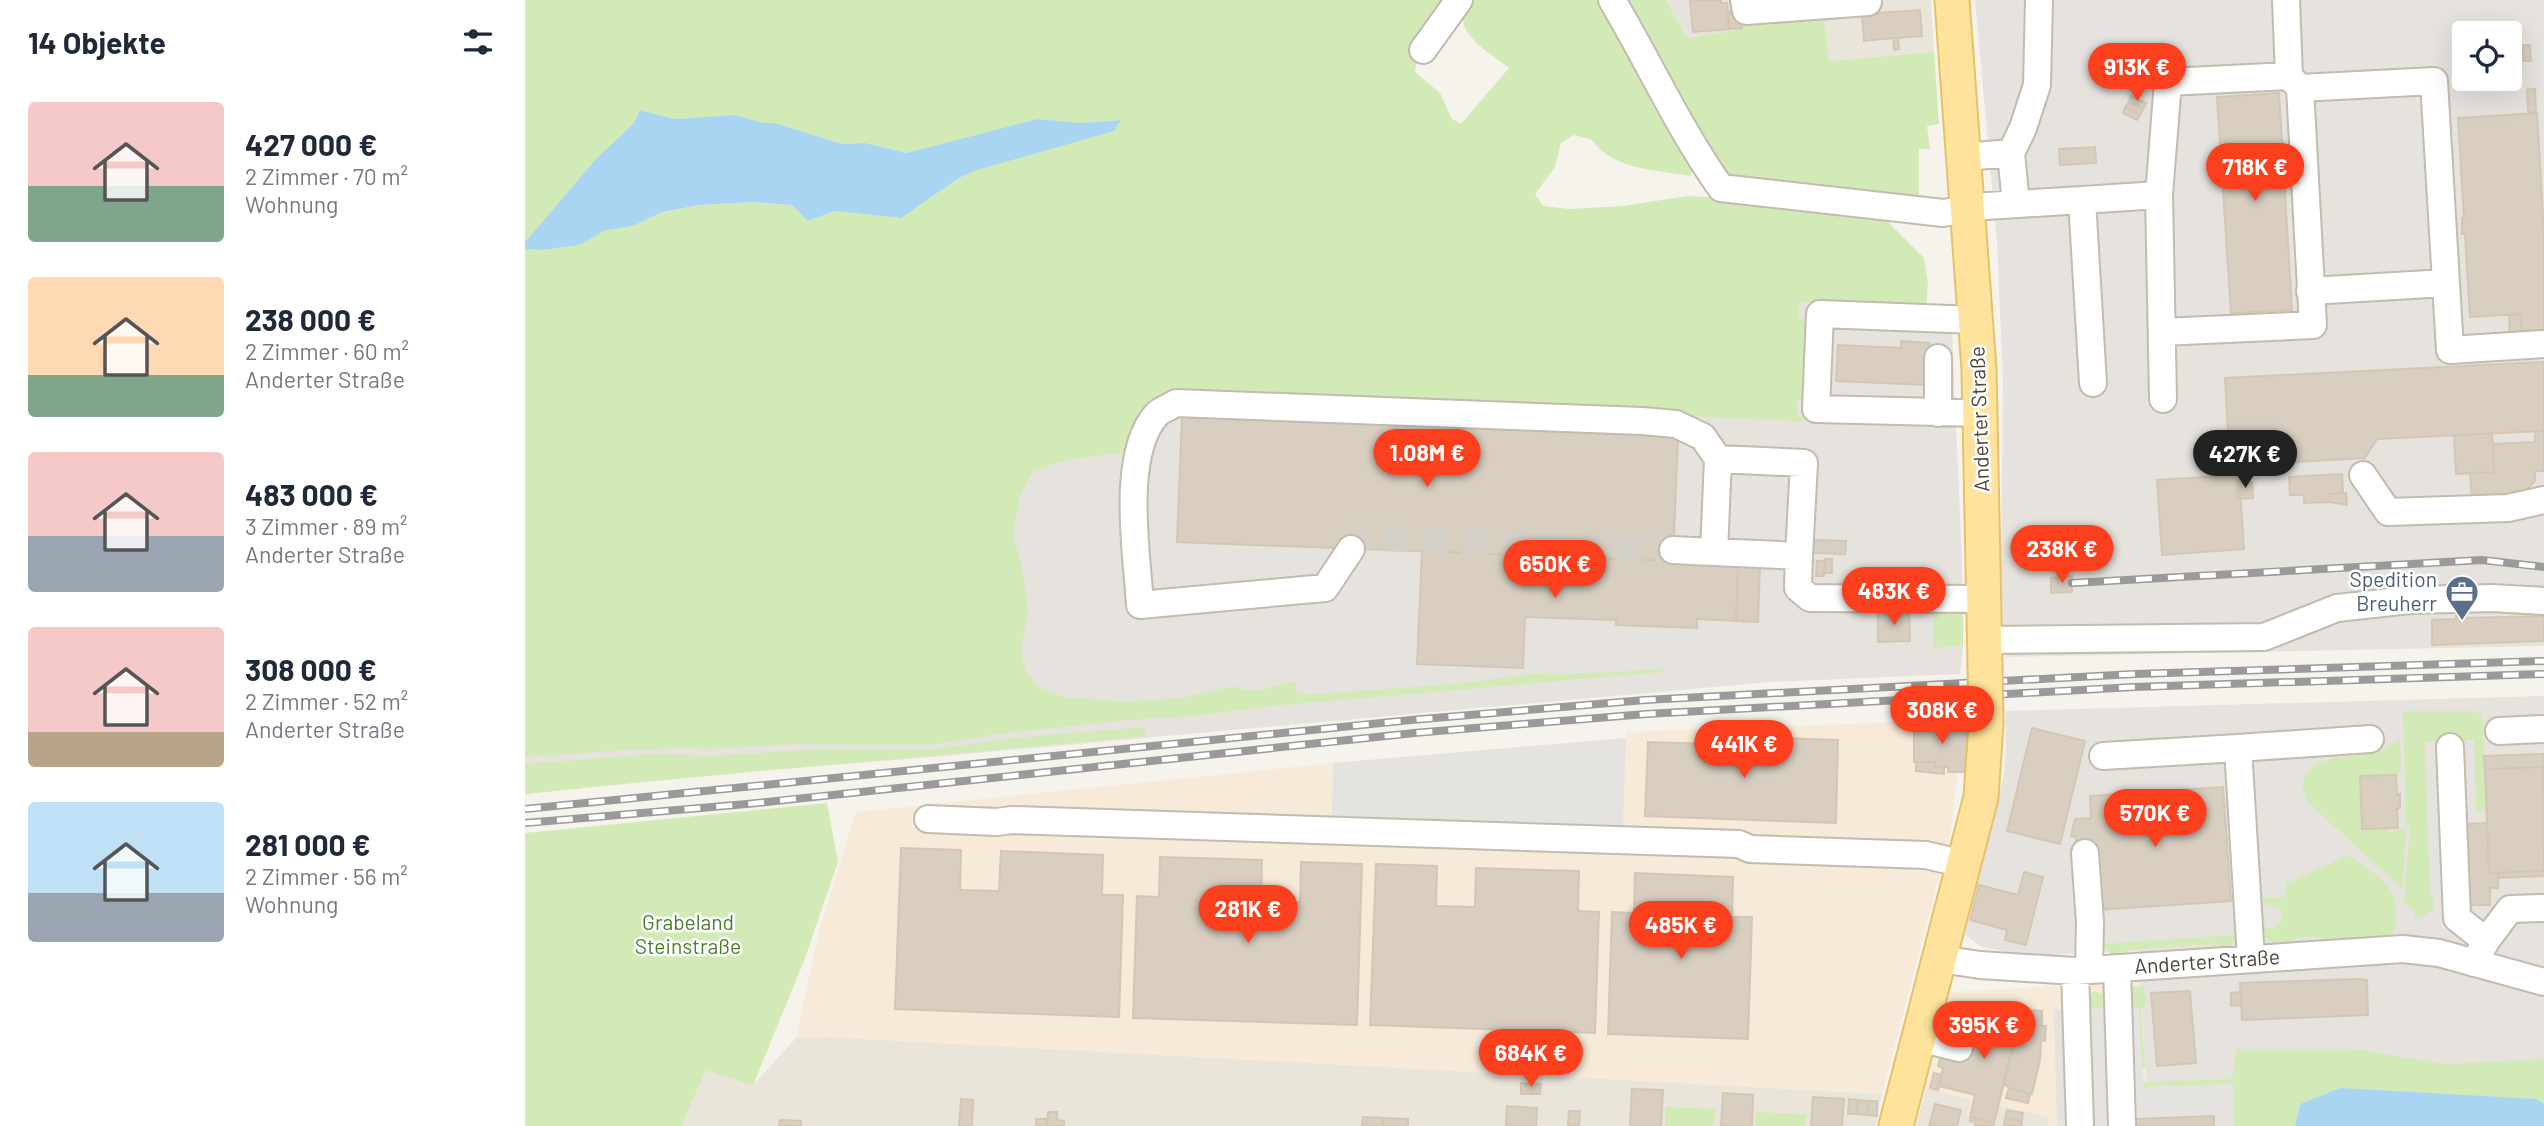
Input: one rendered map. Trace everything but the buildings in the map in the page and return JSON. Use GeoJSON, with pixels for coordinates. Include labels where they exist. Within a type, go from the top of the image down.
{"type":"FeatureCollection","features":[{"type":"Feature","properties":{"kind":"main road","name":"Anderter Straße"},"geometry":{"type":"LineString","coordinates":[[1896,1126],[1981,797],[1985,765],[1985,599],[1980,413],[1968,210],[1988,155],[1952,0]]}},
{"type":"Feature","properties":{"kind":"street"},"geometry":{"type":"LineString","coordinates":[[1423,50],[1459,0]]}},
{"type":"Feature","properties":{"kind":"street"},"geometry":{"type":"LineString","coordinates":[[1612,0],[1644,53],[1696,153],[1721,188],[1943,213],[2016,204],[2158,195]]}},
{"type":"Feature","properties":{"kind":"street"},"geometry":{"type":"LineString","coordinates":[[1744,0],[1746,11],[1874,1]]}},
{"type":"Feature","properties":{"kind":"street"},"geometry":{"type":"LineString","coordinates":[[2016,204],[1988,155],[2022,128],[2036,85],[2039,0]]}},
{"type":"Feature","properties":{"kind":"street"},"geometry":{"type":"LineString","coordinates":[[2162,332],[2313,325],[2295,82],[2286,0]]}},
{"type":"Feature","properties":{"kind":"street"},"geometry":{"type":"LineString","coordinates":[[2163,399],[2158,195],[2168,82],[2434,81],[2450,349],[2544,344]]}},
{"type":"Feature","properties":{"kind":"street"},"geometry":{"type":"LineString","coordinates":[[2082,200],[2093,383]]}},
{"type":"Feature","properties":{"kind":"street"},"geometry":{"type":"LineString","coordinates":[[2311,291],[2446,283]]}},
{"type":"Feature","properties":{"kind":"street"},"geometry":{"type":"LineString","coordinates":[[1976,320],[1820,314],[1816,409],[1980,413]]}},
{"type":"Feature","properties":{"kind":"street"},"geometry":{"type":"LineString","coordinates":[[1938,358],[1938,413]]}},
{"type":"Feature","properties":{"kind":"street"},"geometry":{"type":"LineString","coordinates":[[1351,548],[1325,589],[1140,605],[1133,488],[1137,458],[1148,430],[1158,414],[1176,403],[1676,424],[1703,437],[1718,459],[1714,552]]}},
{"type":"Feature","properties":{"kind":"street"},"geometry":{"type":"LineString","coordinates":[[1718,459],[1804,463],[1798,588],[1810,598],[1985,599]]}},
{"type":"Feature","properties":{"kind":"street"},"geometry":{"type":"LineString","coordinates":[[2363,475],[2388,512],[2508,508],[2544,500]]}},
{"type":"Feature","properties":{"kind":"street"},"geometry":{"type":"LineString","coordinates":[[1673,550],[1799,556]]}},
{"type":"Feature","properties":{"kind":"street"},"geometry":{"type":"LineString","coordinates":[[1985,652],[2264,637],[2337,608],[2410,600],[2493,598],[2544,601]]}},
{"type":"Feature","properties":{"kind":"street"},"geometry":{"type":"LineString","coordinates":[[2499,730],[2544,729]]}},
{"type":"Feature","properties":{"kind":"street"},"geometry":{"type":"LineString","coordinates":[[2103,756],[2369,739]]}},
{"type":"Feature","properties":{"kind":"street"},"geometry":{"type":"LineString","coordinates":[[2449,747],[2456,918],[2480,952],[2510,909],[2544,908]]}},
{"type":"Feature","properties":{"kind":"street"},"geometry":{"type":"LineString","coordinates":[[2238,748],[2251,959]]}},
{"type":"Feature","properties":{"kind":"street"},"geometry":{"type":"LineString","coordinates":[[928,820],[1012,820],[1739,844],[1750,849],[1926,855],[1964,864]]}},
{"type":"Feature","properties":{"kind":"street"},"geometry":{"type":"LineString","coordinates":[[2080,1126],[2082,971],[2090,922],[2085,853]]}},
{"type":"Feature","properties":{"kind":"street","name":"Anderter Straße"},"geometry":{"type":"LineString","coordinates":[[1940,959],[1980,965],[2082,971],[2403,948],[2439,953],[2480,952],[2544,982]]}},
{"type":"Feature","properties":{"kind":"street"},"geometry":{"type":"LineString","coordinates":[[2117,968],[2122,1126]]}},
{"type":"Feature","properties":{"kind":"street"},"geometry":{"type":"LineString","coordinates":[[1919,1038],[1959,1048],[1965,1025]]}},
{"type":"Feature","properties":{"kind":"shaded area"},"geometry":{"type":"Polygon","coordinates":[[[1666,0],[1865,0],[1742,19],[1742,29],[1687,38],[1666,0]]]}},
{"type":"Feature","properties":{"kind":"shaded area"},"geometry":{"type":"Polygon","coordinates":[[[1865,0],[1931,0],[1934,52],[1829,61],[1823,12],[1865,0]]]}},
{"type":"Feature","properties":{"kind":"shaded area"},"geometry":{"type":"Polygon","coordinates":[[[1975,0],[2544,0],[2544,646],[2005,657],[2001,579],[2003,379],[1997,242],[1975,0]]]}},
{"type":"Feature","properties":{"kind":"shaded area"},"geometry":{"type":"Polygon","coordinates":[[[2459,126],[2460,153],[2446,154],[2451,266],[2421,268],[2414,129],[2459,126]]]}},
{"type":"Feature","properties":{"kind":"shaded area"},"geometry":{"type":"Polygon","coordinates":[[[1799,302],[1951,309],[1962,561],[1963,648],[1960,674],[1770,682],[692,776],[525,794],[525,705],[1003,387],[1797,416],[1799,302]]]}},
{"type":"Feature","properties":{"kind":"shaded area"},"geometry":{"type":"Polygon","coordinates":[[[2544,696],[2544,1104],[2537,1099],[2146,1083],[2139,951],[2029,956],[1982,947],[1965,935],[2004,775],[2005,711],[2544,696]]]}},
{"type":"Feature","properties":{"kind":"shaded area"},"geometry":{"type":"Polygon","coordinates":[[[1959,720],[1959,761],[1951,831],[1882,1094],[829,1037],[796,1038],[820,927],[856,812],[1333,763],[1625,738],[1626,732],[1959,720]]]}},
{"type":"Feature","properties":{"kind":"shaded area"},"geometry":{"type":"Polygon","coordinates":[[[1626,738],[1623,826],[1332,816],[1333,763],[1626,738]]]}},
{"type":"Feature","properties":{"kind":"shaded area"},"geometry":{"type":"Polygon","coordinates":[[[2474,740],[2476,811],[2447,811],[2450,895],[2430,895],[2425,742],[2474,740]]]}},
{"type":"Feature","properties":{"kind":"shaded area"},"geometry":{"type":"Polygon","coordinates":[[[2141,981],[2146,1083],[2270,1078],[2262,1126],[2048,1126],[2049,1117],[1998,1105],[1994,1123],[1967,1116],[1971,1100],[1926,1088],[1950,992],[2141,981]]]}},
{"type":"Feature","properties":{"kind":"shaded area"},"geometry":{"type":"Polygon","coordinates":[[[2139,1008],[2144,1087],[2233,1084],[2234,1126],[2214,1126],[2213,1116],[2137,1119],[2137,1126],[2057,1126],[2054,1010],[2139,1008]]]}},
{"type":"Feature","properties":{"kind":"shaded area"},"geometry":{"type":"Polygon","coordinates":[[[598,1023],[753,1085],[796,1038],[829,1037],[1882,1094],[1876,1126],[610,1126],[598,1023]]]}},
{"type":"Feature","properties":{"kind":"shaded area"},"geometry":{"type":"Polygon","coordinates":[[[1926,1088],[1971,1100],[1967,1116],[1993,1123],[1998,1105],[2049,1117],[2048,1126],[1916,1126],[1926,1088]]]}},
{"type":"Feature","properties":{"kind":"green space"},"geometry":{"type":"Polygon","coordinates":[[[525,0],[1448,0],[1419,40],[1415,72],[1440,93],[1452,119],[1461,124],[1509,68],[1467,31],[1463,11],[1468,0],[1611,0],[1693,163],[1691,176],[1624,163],[1601,150],[1592,140],[1574,135],[1561,143],[1555,167],[1535,194],[1543,206],[1569,209],[1623,206],[1687,196],[1882,216],[1924,258],[1928,284],[1926,308],[1799,302],[1799,320],[1810,320],[1806,400],[1797,400],[1797,416],[1956,422],[1956,428],[1174,394],[1126,452],[1072,459],[1034,470],[1020,495],[1013,535],[1022,567],[1028,612],[1022,643],[1022,660],[1038,687],[1064,697],[1126,702],[1182,698],[1234,686],[1249,691],[1295,681],[1296,692],[1302,695],[1456,684],[1540,673],[1662,669],[1663,672],[1128,720],[1005,733],[929,745],[794,744],[525,757],[525,249],[543,250],[579,245],[606,229],[633,226],[662,212],[700,205],[752,202],[792,205],[809,221],[835,211],[901,218],[959,178],[1120,120],[1081,123],[1037,119],[906,153],[865,143],[842,144],[775,123],[764,123],[735,115],[675,119],[640,110],[633,124],[596,159],[525,242],[525,0]]]}},
{"type":"Feature","properties":{"kind":"green space"},"geometry":{"type":"Polygon","coordinates":[[[1622,0],[1666,0],[1687,38],[1742,29],[1742,19],[1823,12],[1829,61],[1934,52],[1939,124],[1927,126],[1930,149],[1919,149],[1919,202],[1728,180],[1622,0]]]}},
{"type":"Feature","properties":{"kind":"green space"},"geometry":{"type":"Polygon","coordinates":[[[1963,612],[1963,645],[1933,648],[1933,613],[1963,612]]]}},
{"type":"Feature","properties":{"kind":"green space"},"geometry":{"type":"Polygon","coordinates":[[[2403,711],[2471,711],[2482,714],[2486,810],[2476,811],[2474,741],[2425,743],[2430,895],[2434,902],[2433,910],[2423,917],[2415,917],[2414,910],[2404,903],[2410,827],[2406,823],[2403,711]]]}},
{"type":"Feature","properties":{"kind":"green space"},"geometry":{"type":"Polygon","coordinates":[[[1144,727],[1146,736],[525,794],[525,764],[656,754],[711,756],[821,749],[928,750],[1015,738],[1144,727]]]}},
{"type":"Feature","properties":{"kind":"green space"},"geometry":{"type":"Polygon","coordinates":[[[2400,741],[2399,775],[2360,777],[2362,829],[2387,828],[2388,832],[2403,829],[2406,831],[2402,889],[2309,803],[2302,787],[2305,775],[2321,762],[2377,752],[2400,741]]]}},
{"type":"Feature","properties":{"kind":"green space","name":"Grabeland Steinstraße"},"geometry":{"type":"Polygon","coordinates":[[[827,803],[838,862],[804,961],[753,1085],[706,1070],[681,1126],[525,1126],[525,833],[827,803]]]}},
{"type":"Feature","properties":{"kind":"green space"},"geometry":{"type":"Polygon","coordinates":[[[2348,855],[2381,879],[2392,893],[2396,921],[2389,940],[2333,943],[2324,937],[2295,938],[2287,947],[2282,947],[2263,937],[2259,930],[2259,917],[2264,917],[2265,926],[2273,930],[2283,919],[2278,907],[2266,905],[2261,898],[2286,897],[2286,884],[2348,855]]]}},
{"type":"Feature","properties":{"kind":"green space"},"geometry":{"type":"Polygon","coordinates":[[[2238,922],[2237,942],[2232,943],[2227,951],[2221,951],[2213,944],[2128,950],[2121,959],[2115,959],[2101,944],[2235,935],[2238,922]]]}},
{"type":"Feature","properties":{"kind":"green space"},"geometry":{"type":"Polygon","coordinates":[[[2144,986],[2146,1005],[2141,1010],[2145,1067],[2131,1067],[2138,1008],[2128,1008],[2130,987],[2144,986]]]}},
{"type":"Feature","properties":{"kind":"green space"},"geometry":{"type":"Polygon","coordinates":[[[2095,991],[2104,995],[2109,1008],[2083,1009],[2087,997],[2095,991]]]}},
{"type":"Feature","properties":{"kind":"green space"},"geometry":{"type":"Polygon","coordinates":[[[2237,1049],[2352,1049],[2446,1064],[2544,1059],[2544,1104],[2537,1099],[2340,1088],[2300,1104],[2295,1126],[2234,1126],[2233,1084],[2144,1087],[2140,1082],[2232,1079],[2237,1049]]]}},
{"type":"Feature","properties":{"kind":"green space"},"geometry":{"type":"Polygon","coordinates":[[[1665,1107],[1716,1109],[1713,1126],[1665,1126],[1665,1107]]]}},
{"type":"Feature","properties":{"kind":"green space"},"geometry":{"type":"Polygon","coordinates":[[[1756,1112],[1806,1114],[1805,1126],[1755,1126],[1756,1112]]]}},
{"type":"Feature","properties":{"kind":"water"},"geometry":{"type":"Polygon","coordinates":[[[640,110],[675,119],[735,115],[764,123],[775,123],[842,144],[865,143],[906,153],[1037,119],[1081,123],[1121,120],[1114,131],[977,170],[959,178],[901,218],[835,211],[808,221],[792,205],[752,202],[700,205],[662,212],[633,226],[606,230],[579,245],[543,250],[525,249],[525,242],[596,159],[633,124],[640,110]]]}},
{"type":"Feature","properties":{"kind":"water"},"geometry":{"type":"Polygon","coordinates":[[[2340,1088],[2537,1099],[2544,1104],[2544,1126],[2295,1126],[2300,1104],[2340,1088]]]}},
{"type":"Feature","properties":{"kind":"tunnel"},"geometry":{"type":"LineString","coordinates":[[1351,549],[1359,537],[1673,550]]}},
{"type":"Feature","properties":{"kind":"railway"},"geometry":{"type":"LineString","coordinates":[[2072,583],[2482,560],[2544,567]]}},
{"type":"Feature","properties":{"kind":"railway"},"geometry":{"type":"LineString","coordinates":[[525,809],[1411,720],[1645,700],[2135,674],[2544,661]]}},
{"type":"Feature","properties":{"kind":"railway"},"geometry":{"type":"LineString","coordinates":[[525,823],[747,804],[1414,733],[1646,714],[2134,687],[2544,674]]}},
{"type":"Feature","properties":{"kind":"place","name":"Spedition Breuherr"},"geometry":{"type":"Point","coordinates":[2462,622]}}]}
